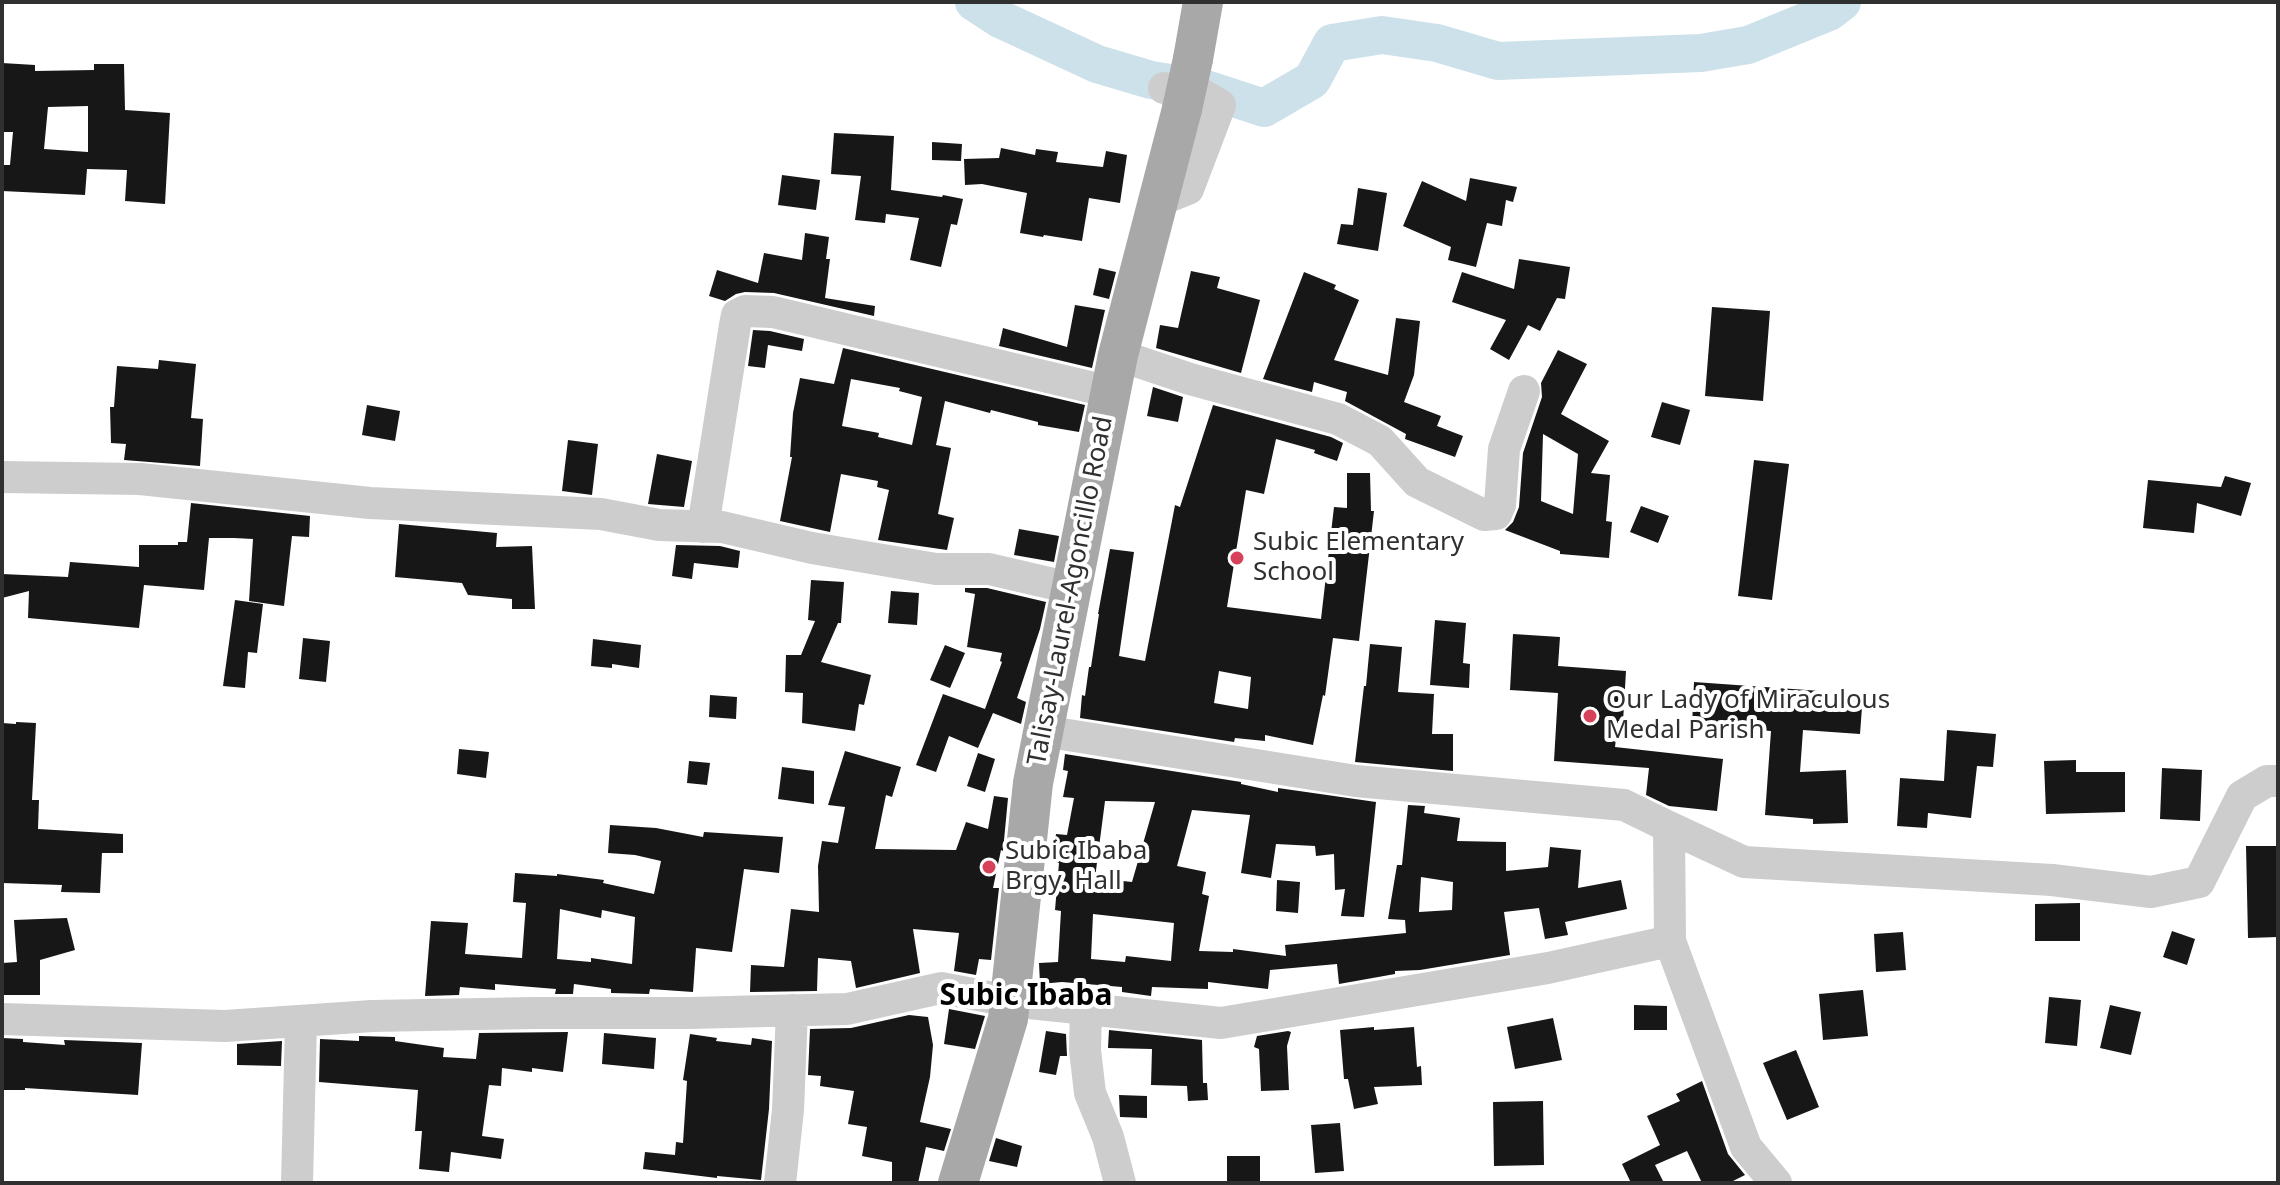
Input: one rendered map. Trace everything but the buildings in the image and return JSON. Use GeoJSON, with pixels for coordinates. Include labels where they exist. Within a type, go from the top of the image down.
{"type":"FeatureCollection","features":[{"type":"Feature","properties":{"kind":"main road","name":"Talisay-Laurel-Agoncillo Road"},"geometry":{"type":"LineString","coordinates":[[958,1183],[1008,1019],[1033,783],[1114,374],[1158,201],[1173,98],[1193,59],[1203,2]]}},
{"type":"Feature","properties":{"kind":"street"},"geometry":{"type":"LineString","coordinates":[[703,527],[735,325],[737,315],[745,311],[773,312],[1114,374],[1190,379],[1338,419],[1380,441],[1417,482],[1484,515],[1496,514],[1500,505],[1504,449],[1524,391]]}},
{"type":"Feature","properties":{"kind":"street"},"geometry":{"type":"LineString","coordinates":[[2,477],[140,479],[370,503],[601,514],[659,525],[722,527],[812,548],[936,569],[989,569],[1071,588]]}},
{"type":"Feature","properties":{"kind":"street"},"geometry":{"type":"LineString","coordinates":[[1043,731],[1356,781],[1624,805],[1744,862],[2052,880],[2151,892],[2199,882],[2242,796],[2267,781],[2278,781]]}},
{"type":"Feature","properties":{"kind":"street"},"geometry":{"type":"LineString","coordinates":[[1669,827],[1670,941],[1746,1147],[1776,1183]]}},
{"type":"Feature","properties":{"kind":"street"},"geometry":{"type":"LineString","coordinates":[[2,1019],[225,1026],[387,1016],[847,1009],[941,988],[1010,1001],[1221,1023],[1548,968],[1670,941]]}},
{"type":"Feature","properties":{"kind":"street"},"geometry":{"type":"LineString","coordinates":[[1086,1008],[1085,1050],[1090,1093],[1108,1137],[1120,1183]]}},
{"type":"Feature","properties":{"kind":"street"},"geometry":{"type":"LineString","coordinates":[[780,1183],[788,1110],[792,1010]]}},
{"type":"Feature","properties":{"kind":"street"},"geometry":{"type":"LineString","coordinates":[[297,1183],[301,1022]]}},
{"type":"Feature","properties":{"kind":"waterway"},"geometry":{"type":"LineString","coordinates":[[974,2],[1000,19],[1097,64],[1151,80],[1203,88],[1264,108],[1312,80],[1332,43],[1382,35],[1437,43],[1498,61],[1701,53],[1748,45],[1829,12],[1842,2]]}},
{"type":"Feature","properties":{"kind":"place","name":"Subic Elementary School"},"geometry":{"type":"Point","coordinates":[1237,558]}},
{"type":"Feature","properties":{"kind":"place","name":"Our Lady of Miraculous Medal Parish"},"geometry":{"type":"Point","coordinates":[1590,716]}},
{"type":"Feature","properties":{"kind":"place","name":"Subic Ibaba Brgy. Hall"},"geometry":{"type":"Point","coordinates":[989,867]}},
{"type":"Feature","properties":{"kind":"district","name":"Subic Ibaba"},"geometry":{"type":"Point","coordinates":[1026,996]}}]}
